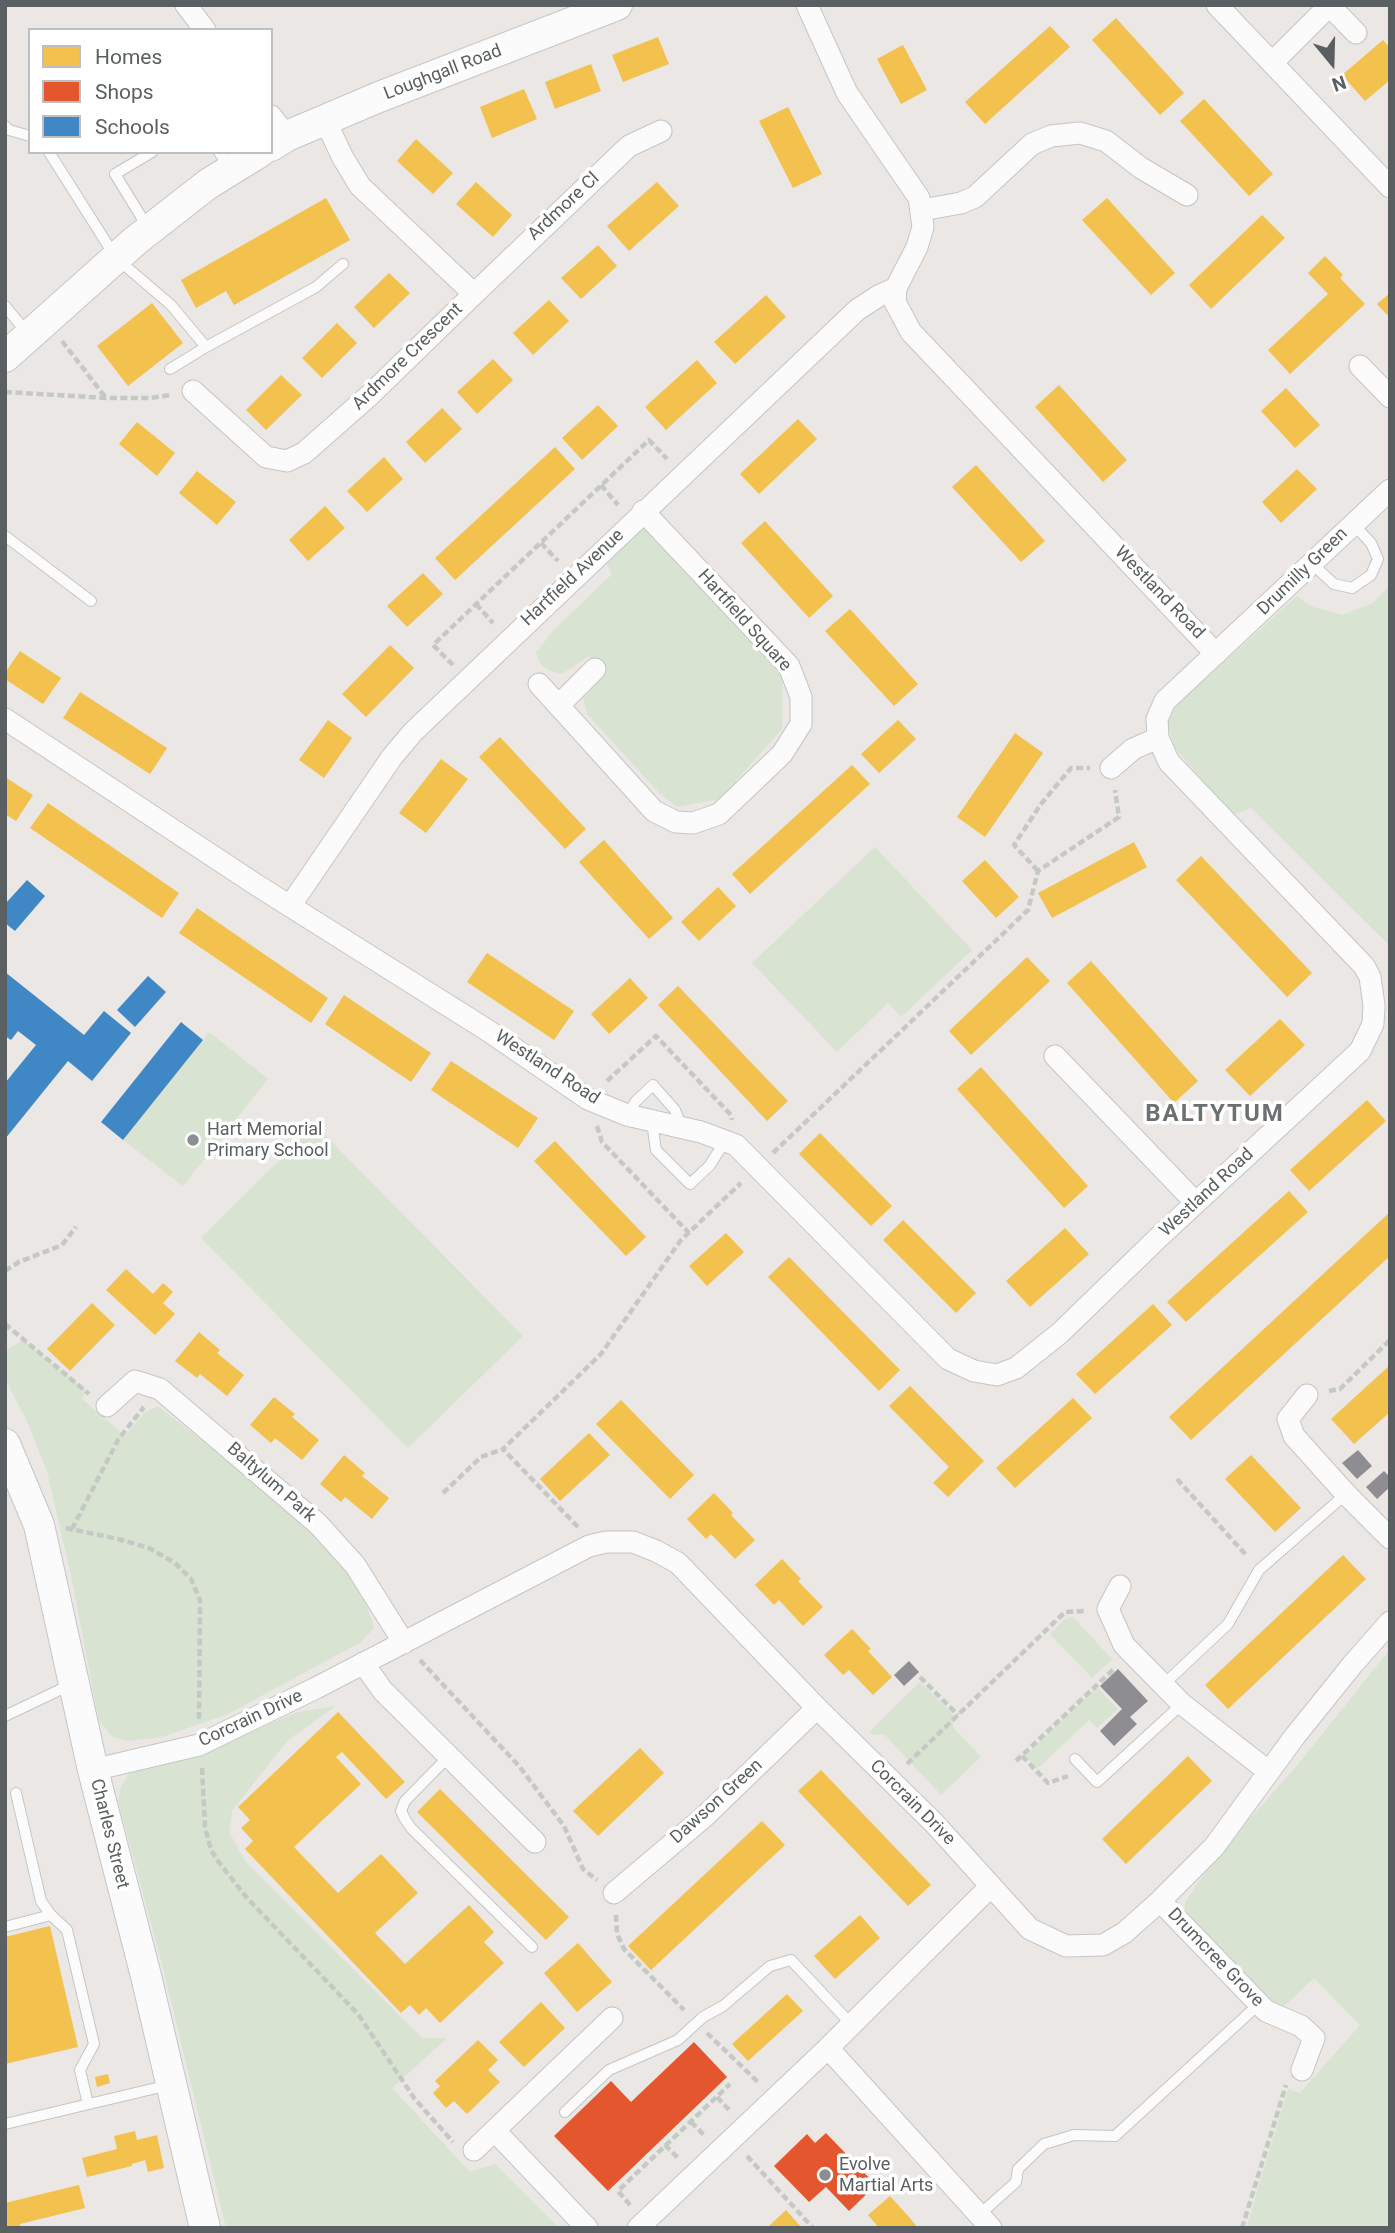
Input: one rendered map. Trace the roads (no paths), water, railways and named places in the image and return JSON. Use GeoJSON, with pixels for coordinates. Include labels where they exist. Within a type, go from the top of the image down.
{"type":"FeatureCollection","features":[{"type":"Feature","properties":{"kind":"street"},"geometry":{"type":"LineString","coordinates":[[186,5],[203,28]]}},
{"type":"Feature","properties":{"kind":"street","name":"Loughgall Road"},"geometry":{"type":"LineString","coordinates":[[276,133],[326,120],[617,5]]}},
{"type":"Feature","properties":{"kind":"street"},"geometry":{"type":"LineString","coordinates":[[807,5],[847,93],[919,198],[923,227],[917,247],[896,288]]}},
{"type":"Feature","properties":{"kind":"street"},"geometry":{"type":"LineString","coordinates":[[1217,5],[1390,187]]}},
{"type":"Feature","properties":{"kind":"street"},"geometry":{"type":"LineString","coordinates":[[1272,63],[1329,6],[1356,33]]}},
{"type":"Feature","properties":{"kind":"street","name":"Ardmore Crescent"},"geometry":{"type":"LineString","coordinates":[[193,391],[266,457],[287,461],[304,453],[371,394],[474,294],[360,186],[343,158],[326,120]]}},
{"type":"Feature","properties":{"kind":"street","name":"Ardmore Cl"},"geometry":{"type":"LineString","coordinates":[[474,294],[629,146],[661,131]]}},
{"type":"Feature","properties":{"kind":"street"},"geometry":{"type":"LineString","coordinates":[[922,210],[961,203],[975,197],[1032,144],[1051,136],[1080,133],[1106,141],[1141,168],[1187,195]]}},
{"type":"Feature","properties":{"kind":"street"},"geometry":{"type":"LineString","coordinates":[[5,357],[149,229],[208,184],[225,161],[252,154]]}},
{"type":"Feature","properties":{"kind":"street","name":"Hartfield Avenue"},"geometry":{"type":"LineString","coordinates":[[290,906],[392,757],[413,732],[857,310],[896,288]]}},
{"type":"Feature","properties":{"kind":"street","name":"Westland Road"},"geometry":{"type":"LineString","coordinates":[[5,719],[290,906],[487,1030],[588,1099],[627,1115],[736,1144],[948,1359],[974,1371],[997,1375],[1016,1368],[1060,1333],[1360,1051],[1373,1024],[1374,1004],[1370,977],[1364,966],[1169,762],[1158,738],[1157,719],[1165,701],[1216,653],[911,332],[895,302],[896,288]]}},
{"type":"Feature","properties":{"kind":"street"},"geometry":{"type":"LineString","coordinates":[[1360,366],[1390,397]]}},
{"type":"Feature","properties":{"kind":"street","name":"Drumilly Green"},"geometry":{"type":"LineString","coordinates":[[1216,653],[1390,490]]}},
{"type":"Feature","properties":{"kind":"street","name":"Hartfield Square"},"geometry":{"type":"LineString","coordinates":[[539,684],[654,811],[676,822],[693,823],[719,814],[782,754],[801,724],[801,697],[789,666],[643,511]]}},
{"type":"Feature","properties":{"kind":"street"},"geometry":{"type":"LineString","coordinates":[[559,705],[595,669]]}},
{"type":"Feature","properties":{"kind":"street"},"geometry":{"type":"LineString","coordinates":[[1111,768],[1133,749],[1158,738]]}},
{"type":"Feature","properties":{"kind":"street"},"geometry":{"type":"LineString","coordinates":[[1055,1056],[1196,1203]]}},
{"type":"Feature","properties":{"kind":"street","name":"Baltylum Park"},"geometry":{"type":"LineString","coordinates":[[107,1406],[135,1381],[160,1389],[318,1524],[355,1564],[404,1643]]}},
{"type":"Feature","properties":{"kind":"street"},"geometry":{"type":"LineString","coordinates":[[1307,1395],[1288,1419],[1294,1436],[1390,1538]]}},
{"type":"Feature","properties":{"kind":"street","name":"Charles Street"},"geometry":{"type":"LineString","coordinates":[[5,1444],[39,1525],[93,1770],[146,1976],[205,2228]]}},
{"type":"Feature","properties":{"kind":"street","name":"Corcrain Drive"},"geometry":{"type":"LineString","coordinates":[[93,1770],[199,1745],[404,1643],[589,1546],[606,1542],[634,1542],[656,1550],[678,1563],[817,1708],[934,1823],[1030,1929],[1066,1946],[1103,1945],[1124,1933],[1214,1847],[1353,1664],[1390,1622]]}},
{"type":"Feature","properties":{"kind":"street"},"geometry":{"type":"LineString","coordinates":[[1120,1586],[1108,1609],[1124,1645],[1182,1704],[1269,1772]]}},
{"type":"Feature","properties":{"kind":"street"},"geometry":{"type":"LineString","coordinates":[[363,1663],[383,1691],[535,1842]]}},
{"type":"Feature","properties":{"kind":"street","name":"Dawson Green"},"geometry":{"type":"LineString","coordinates":[[614,1893],[704,1817],[817,1708]]}},
{"type":"Feature","properties":{"kind":"street"},"geometry":{"type":"LineString","coordinates":[[642,2224],[828,2049],[991,1886]]}},
{"type":"Feature","properties":{"kind":"street","name":"Drumcree Grove"},"geometry":{"type":"LineString","coordinates":[[1160,1901],[1266,2011],[1301,2026],[1314,2038],[1302,2070]]}},
{"type":"Feature","properties":{"kind":"street"},"geometry":{"type":"LineString","coordinates":[[474,2150],[612,2018]]}},
{"type":"Feature","properties":{"kind":"street"},"geometry":{"type":"LineString","coordinates":[[828,2049],[985,2221]]}},
{"type":"Feature","properties":{"kind":"street"},"geometry":{"type":"LineString","coordinates":[[495,2131],[587,2228]]}},
{"type":"Feature","properties":{"kind":"lane"},"geometry":{"type":"LineString","coordinates":[[5,127],[28,135]]}},
{"type":"Feature","properties":{"kind":"lane"},"geometry":{"type":"LineString","coordinates":[[50,154],[116,258],[171,305],[206,347]]}},
{"type":"Feature","properties":{"kind":"lane"},"geometry":{"type":"LineString","coordinates":[[149,154],[116,174],[149,229]]}},
{"type":"Feature","properties":{"kind":"lane"},"geometry":{"type":"LineString","coordinates":[[170,369],[316,286],[343,264]]}},
{"type":"Feature","properties":{"kind":"lane"},"geometry":{"type":"LineString","coordinates":[[5,306],[39,329]]}},
{"type":"Feature","properties":{"kind":"lane"},"geometry":{"type":"LineString","coordinates":[[1312,564],[1334,584],[1352,588],[1371,575],[1378,559],[1371,543],[1353,524]]}},
{"type":"Feature","properties":{"kind":"lane"},"geometry":{"type":"LineString","coordinates":[[5,536],[91,601]]}},
{"type":"Feature","properties":{"kind":"lane"},"geometry":{"type":"LineString","coordinates":[[627,1115],[636,1101],[653,1086],[675,1111],[682,1128]]}},
{"type":"Feature","properties":{"kind":"lane"},"geometry":{"type":"LineString","coordinates":[[652,1122],[656,1150],[690,1184],[710,1165],[724,1140]]}},
{"type":"Feature","properties":{"kind":"lane"},"geometry":{"type":"LineString","coordinates":[[1162,1686],[1228,1625],[1259,1570],[1346,1494]]}},
{"type":"Feature","properties":{"kind":"lane"},"geometry":{"type":"LineString","coordinates":[[5,1716],[74,1683]]}},
{"type":"Feature","properties":{"kind":"lane"},"geometry":{"type":"LineString","coordinates":[[1075,1759],[1097,1782],[1182,1704]]}},
{"type":"Feature","properties":{"kind":"lane"},"geometry":{"type":"LineString","coordinates":[[449,1756],[405,1801],[401,1811],[405,1819],[531,1947]]}},
{"type":"Feature","properties":{"kind":"lane"},"geometry":{"type":"LineString","coordinates":[[16,1793],[41,1901],[66,1930],[94,2043],[80,2070],[88,2104]]}},
{"type":"Feature","properties":{"kind":"lane"},"geometry":{"type":"LineString","coordinates":[[5,1927],[51,1915]]}},
{"type":"Feature","properties":{"kind":"lane"},"geometry":{"type":"LineString","coordinates":[[565,2112],[609,2070],[678,2040],[770,1966],[791,1960],[852,2025]]}},
{"type":"Feature","properties":{"kind":"lane"},"geometry":{"type":"LineString","coordinates":[[985,2221],[1016,2182],[1018,2169],[1044,2144],[1074,2135],[1115,2136],[1259,2004]]}},
{"type":"Feature","properties":{"kind":"lane"},"geometry":{"type":"LineString","coordinates":[[5,2124],[171,2084]]}},
{"type":"Feature","properties":{"kind":"place","name":"Hart Memorial Primary School"},"geometry":{"type":"Point","coordinates":[193,1140]}},
{"type":"Feature","properties":{"kind":"place","name":"Evolve Martial Arts"},"geometry":{"type":"Point","coordinates":[825,2175]}},
{"type":"Feature","properties":{"kind":"district","name":"BALTYTUM"},"geometry":{"type":"Point","coordinates":[1215,1115]}}]}
